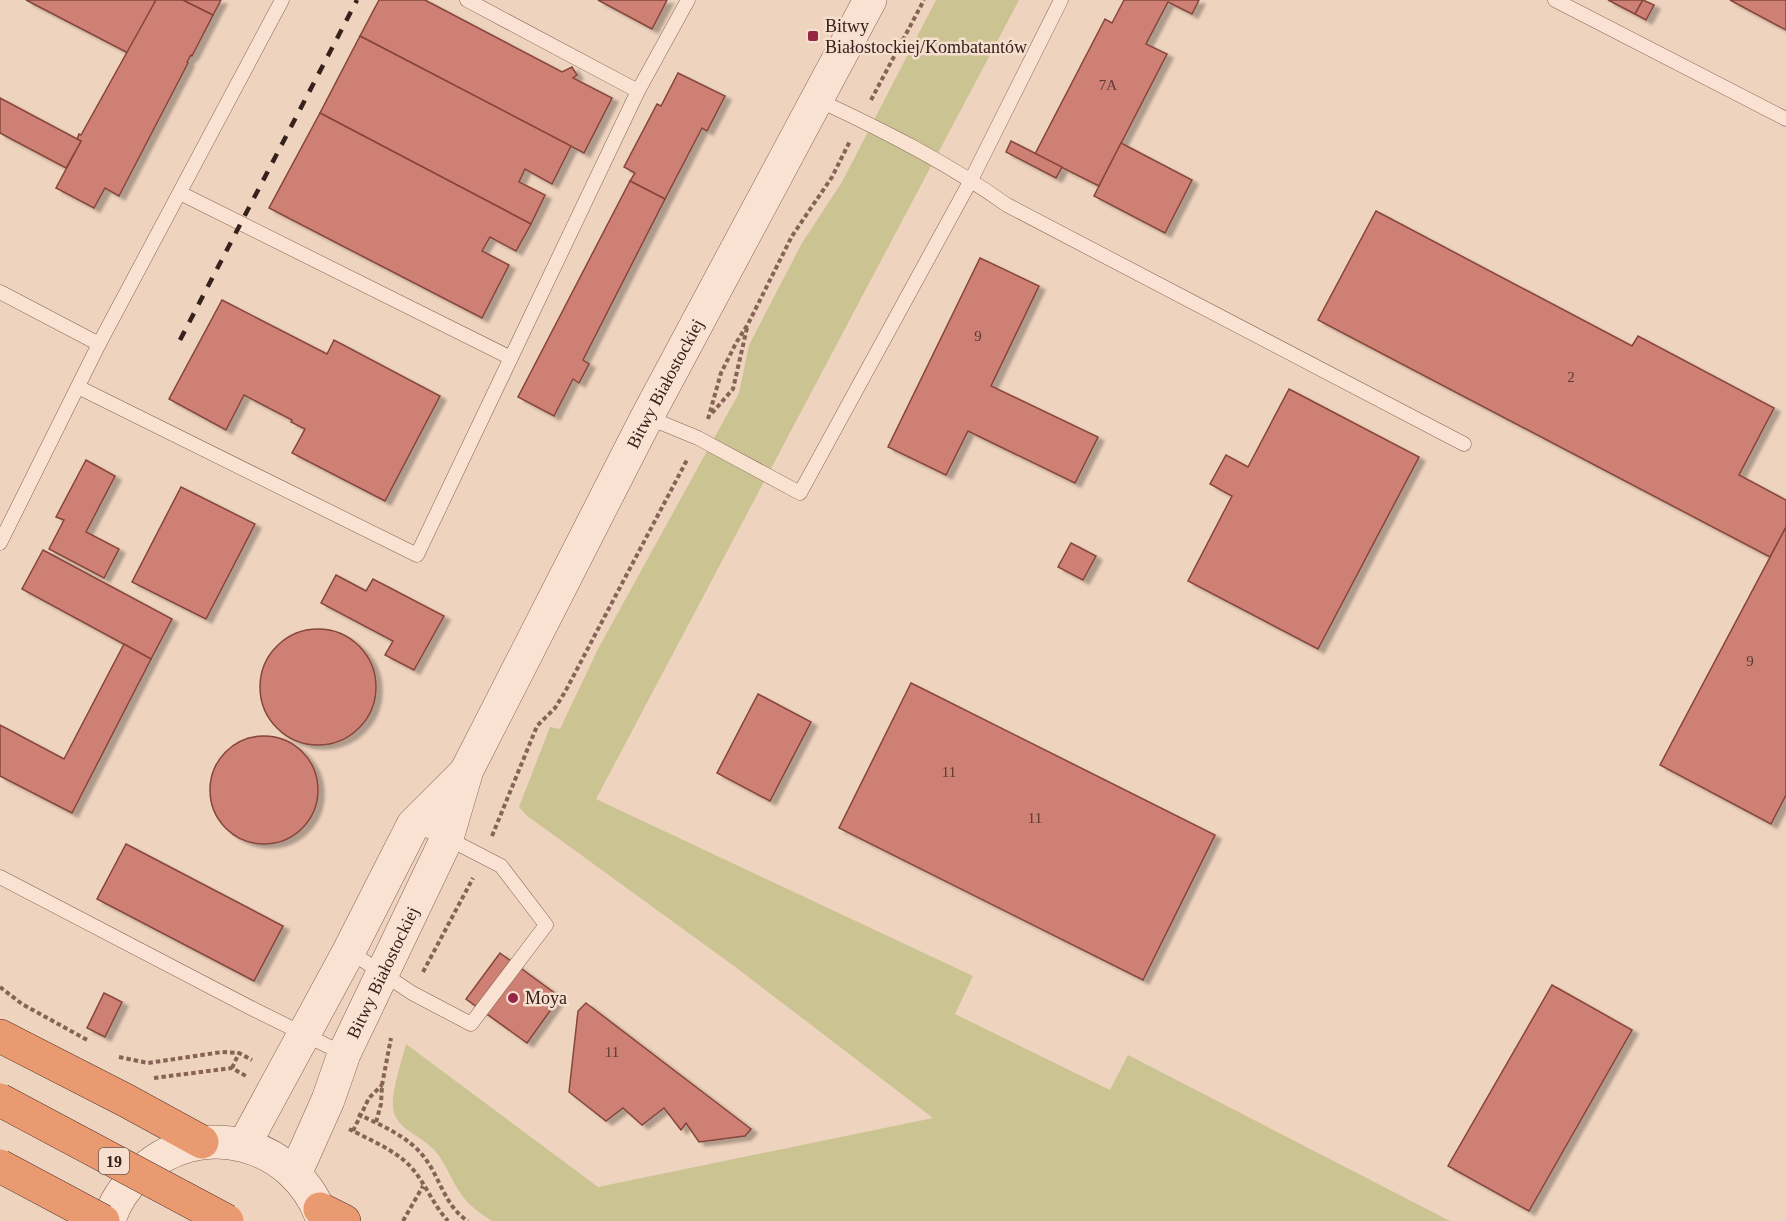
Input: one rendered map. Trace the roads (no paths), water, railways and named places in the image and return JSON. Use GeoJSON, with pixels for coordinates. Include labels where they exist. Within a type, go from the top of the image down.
{"type":"FeatureCollection","features":[{"type":"Feature","properties":{"kind":"highway"},"geometry":{"type":"LineString","coordinates":[[0,1036],[202,1142]]}},
{"type":"Feature","properties":{"kind":"highway","name":"19"},"geometry":{"type":"LineString","coordinates":[[0,1100],[227,1221]]}},
{"type":"Feature","properties":{"kind":"highway"},"geometry":{"type":"LineString","coordinates":[[0,1166],[103,1221]]}},
{"type":"Feature","properties":{"kind":"street","name":"Bitwy Białostockiej"},"geometry":{"type":"LineString","coordinates":[[295,1174],[328,1100],[344,1054],[447,838],[467,770],[647,417],[870,0]]}},
{"type":"Feature","properties":{"kind":"street","name":"Bitwy Białostockiej"},"geometry":{"type":"LineString","coordinates":[[244,1145],[349,951],[413,825],[467,770]]}},
{"type":"Feature","properties":{"kind":"street"},"geometry":{"type":"LineString","coordinates":[[109,1221],[126,1186],[148,1165],[174,1150],[202,1142],[244,1145],[271,1156],[295,1174],[329,1217]]}},
{"type":"Feature","properties":{"kind":"lane"},"geometry":{"type":"LineString","coordinates":[[0,543],[99,344],[282,0]]}},
{"type":"Feature","properties":{"kind":"lane"},"geometry":{"type":"LineString","coordinates":[[467,0],[638,91]]}},
{"type":"Feature","properties":{"kind":"lane"},"geometry":{"type":"LineString","coordinates":[[78,387],[417,555],[638,91],[688,0]]}},
{"type":"Feature","properties":{"kind":"lane"},"geometry":{"type":"LineString","coordinates":[[647,417],[698,438],[800,493],[971,180],[1061,0]]}},
{"type":"Feature","properties":{"kind":"lane"},"geometry":{"type":"LineString","coordinates":[[1555,0],[1786,119]]}},
{"type":"Feature","properties":{"kind":"lane"},"geometry":{"type":"LineString","coordinates":[[818,100],[861,120],[971,180],[1007,205],[1464,444]]}},
{"type":"Feature","properties":{"kind":"lane"},"geometry":{"type":"LineString","coordinates":[[180,193],[511,358]]}},
{"type":"Feature","properties":{"kind":"lane"},"geometry":{"type":"LineString","coordinates":[[2,297],[99,344]]}},
{"type":"Feature","properties":{"kind":"lane"},"geometry":{"type":"LineString","coordinates":[[349,951],[412,993],[471,1024],[546,925],[501,866],[447,838],[413,825]]}},
{"type":"Feature","properties":{"kind":"lane"},"geometry":{"type":"LineString","coordinates":[[0,877],[344,1054]]}},
{"type":"Feature","properties":{"kind":"railway"},"geometry":{"type":"LineString","coordinates":[[180,340],[357,0]]}},
{"type":"Feature","properties":{"kind":"place","name":"Bitwy Białostockiej/Kombatantów"},"geometry":{"type":"Point","coordinates":[813,36]}},
{"type":"Feature","properties":{"kind":"place","name":"Moya"},"geometry":{"type":"Point","coordinates":[513,998]}}]}
